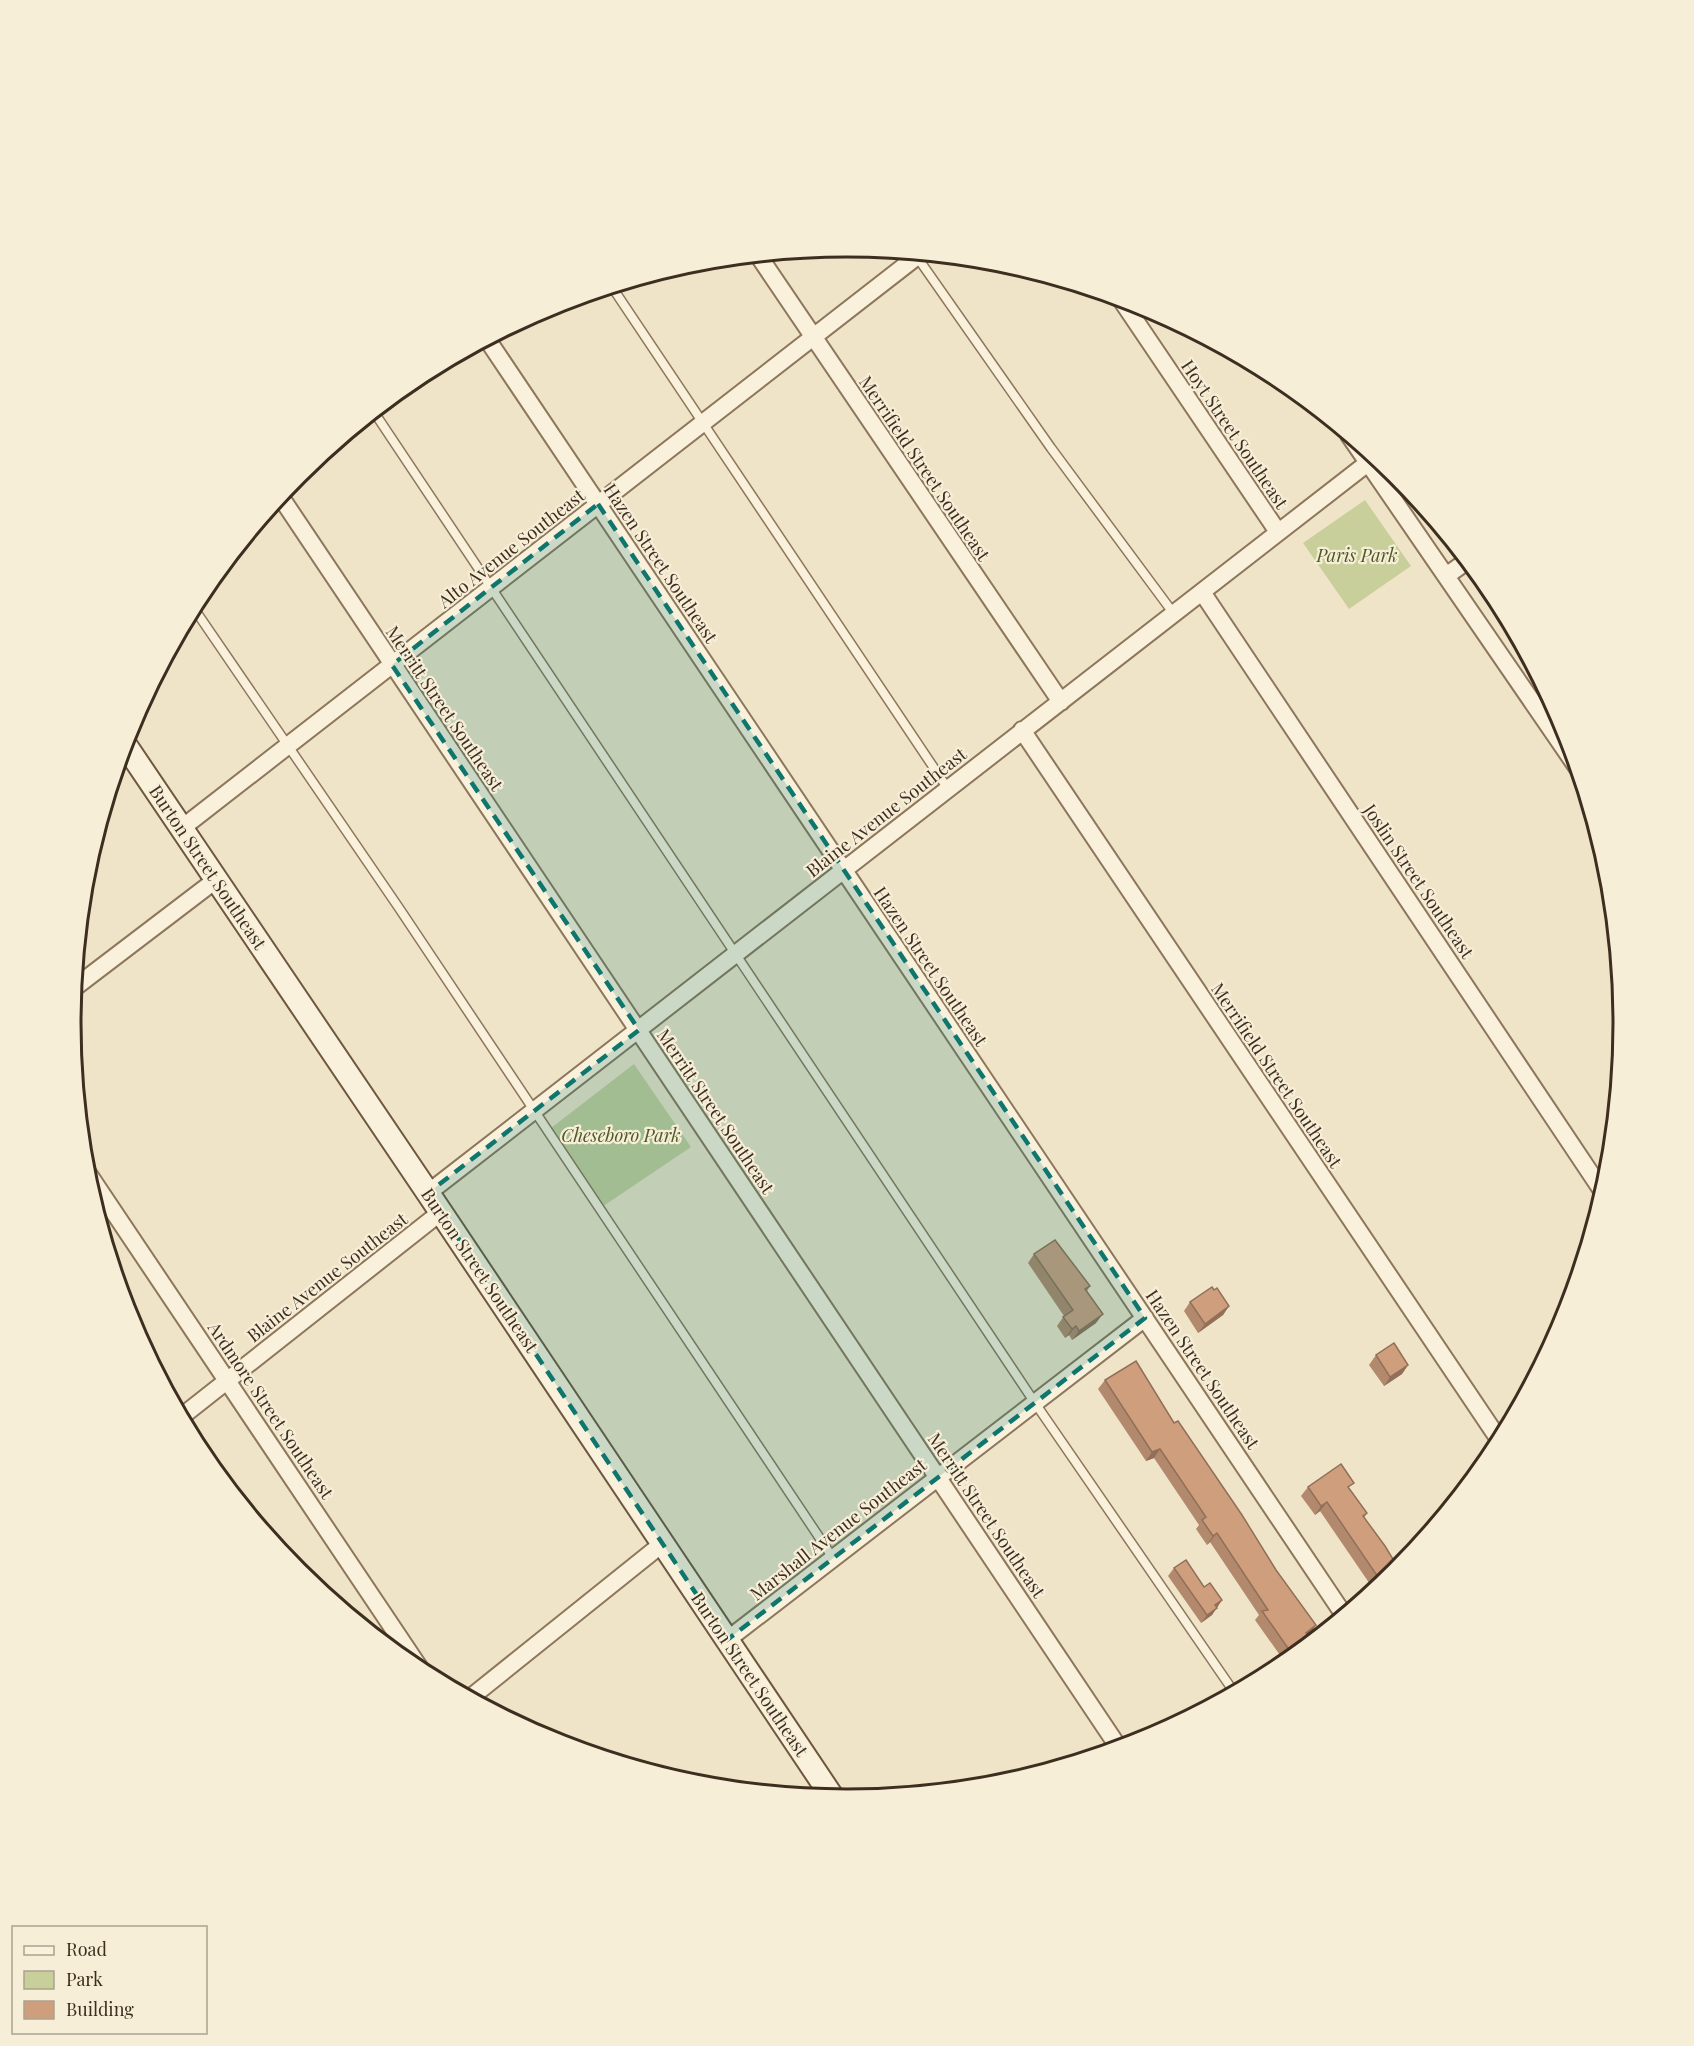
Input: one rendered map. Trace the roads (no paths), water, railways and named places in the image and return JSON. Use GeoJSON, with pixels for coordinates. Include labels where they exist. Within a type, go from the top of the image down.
{"type":"FeatureCollection","features":[{"type":"Feature","properties":{"kind":"main road","name":"Burton Street Southeast"},"geometry":{"type":"LineString","coordinates":[[131,753],[429,1192],[826,1788]]}},
{"type":"Feature","properties":{"kind":"street","name":"Alto Avenue Southeast"},"geometry":{"type":"LineString","coordinates":[[182,828],[813,338],[909,260]]}},
{"type":"Feature","properties":{"kind":"street","name":"Merrifield Street Southeast"},"geometry":{"type":"LineString","coordinates":[[763,262],[1061,702]]}},
{"type":"Feature","properties":{"kind":"street","name":"Hoyt Street Southeast"},"geometry":{"type":"LineString","coordinates":[[1129,311],[1278,532]]}},
{"type":"Feature","properties":{"kind":"street","name":"Hazen Street Southeast"},"geometry":{"type":"LineString","coordinates":[[491,345],[1340,1609]]}},
{"type":"Feature","properties":{"kind":"street","name":"Blaine Avenue Southeast"},"geometry":{"type":"LineString","coordinates":[[429,1192],[1368,462]]}},
{"type":"Feature","properties":{"kind":"street"},"geometry":{"type":"LineString","coordinates":[[1368,462],[1559,740]]}},
{"type":"Feature","properties":{"kind":"street","name":"Merritt Street Southeast"},"geometry":{"type":"LineString","coordinates":[[285,503],[1114,1740]]}},
{"type":"Feature","properties":{"kind":"street"},"geometry":{"type":"LineString","coordinates":[[1446,576],[1461,565]]}},
{"type":"Feature","properties":{"kind":"street","name":"Joslin Street Southeast"},"geometry":{"type":"LineString","coordinates":[[1202,592],[1596,1181]]}},
{"type":"Feature","properties":{"kind":"street","name":"Merrifield Street Southeast"},"geometry":{"type":"LineString","coordinates":[[1022,730],[1494,1432]]}},
{"type":"Feature","properties":{"kind":"street"},"geometry":{"type":"LineString","coordinates":[[83,981],[216,879]]}},
{"type":"Feature","properties":{"kind":"street","name":"Ardmore Street Southeast"},"geometry":{"type":"LineString","coordinates":[[100,1192],[408,1651]]}},
{"type":"Feature","properties":{"kind":"street","name":"Blaine Avenue Southeast"},"geometry":{"type":"LineString","coordinates":[[188,1412],[441,1212]]}},
{"type":"Feature","properties":{"kind":"street","name":"Marshall Avenue Southeast"},"geometry":{"type":"LineString","coordinates":[[727,1640],[1145,1318]]}},
{"type":"Feature","properties":{"kind":"street"},"geometry":{"type":"LineString","coordinates":[[476,1693],[662,1544]]}},
{"type":"Feature","properties":{"kind":"lane"},"geometry":{"type":"LineString","coordinates":[[922,262],[1051,448],[1174,614]]}},
{"type":"Feature","properties":{"kind":"lane"},"geometry":{"type":"LineString","coordinates":[[616,293],[948,789]]}},
{"type":"Feature","properties":{"kind":"lane"},"geometry":{"type":"LineString","coordinates":[[378,418],[1035,1403],[1230,1686]]}},
{"type":"Feature","properties":{"kind":"lane"},"geometry":{"type":"LineString","coordinates":[[198,616],[373,870],[833,1558]]}},
{"type":"Feature","properties":{"kind":"park label","name":"Paris Park"},"geometry":{"type":"Point","coordinates":[1357,555]}},
{"type":"Feature","properties":{"kind":"park label","name":"Cheseboro Park"},"geometry":{"type":"Point","coordinates":[621,1135]}}]}
